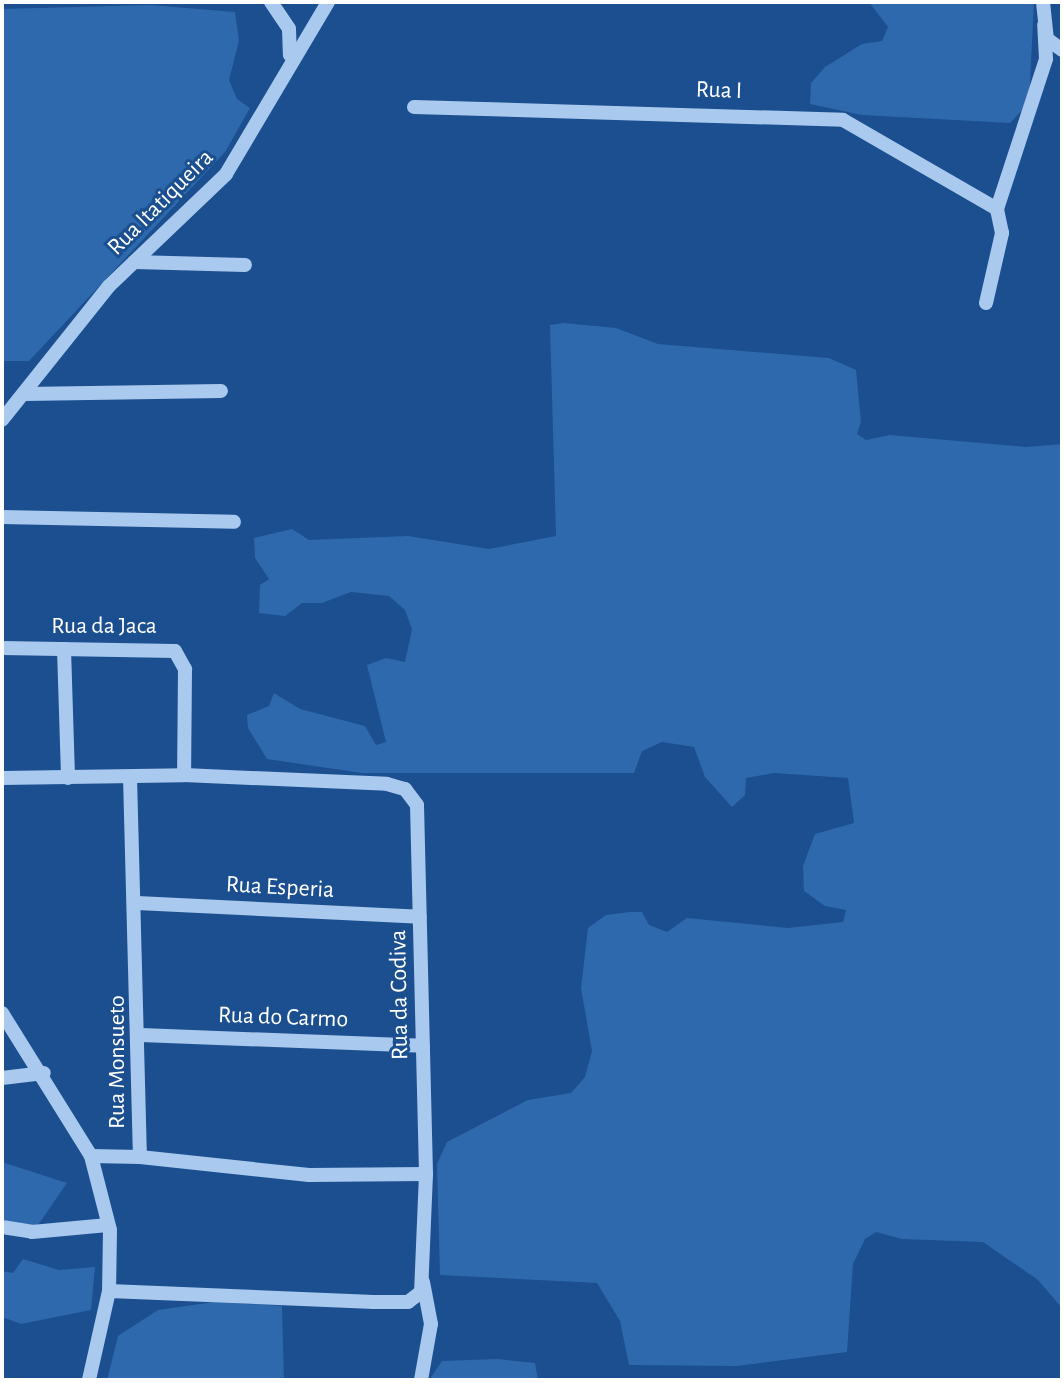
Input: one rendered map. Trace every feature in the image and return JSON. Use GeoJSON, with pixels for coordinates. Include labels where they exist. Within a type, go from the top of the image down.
{"type":"FeatureCollection","features":[{"type":"Feature","properties":{"kind":"street"},"geometry":{"type":"LineString","coordinates":[[271,2],[292,42],[280,77]]}},
{"type":"Feature","properties":{"kind":"street","name":"Rua Itatiqueira"},"geometry":{"type":"LineString","coordinates":[[2,420],[66,333],[134,262],[226,174],[280,77],[328,2]]}},
{"type":"Feature","properties":{"kind":"street"},"geometry":{"type":"LineString","coordinates":[[986,303],[1002,233],[997,209],[1046,59],[1043,2]]}},
{"type":"Feature","properties":{"kind":"street"},"geometry":{"type":"LineString","coordinates":[[1044,25],[1047,39],[1062,51],[1046,59]]}},
{"type":"Feature","properties":{"kind":"street","name":"Rua I"},"geometry":{"type":"LineString","coordinates":[[414,107],[843,120],[997,209]]}},
{"type":"Feature","properties":{"kind":"street"},"geometry":{"type":"LineString","coordinates":[[134,262],[245,265]]}},
{"type":"Feature","properties":{"kind":"street"},"geometry":{"type":"LineString","coordinates":[[24,394],[221,391]]}},
{"type":"Feature","properties":{"kind":"street"},"geometry":{"type":"LineString","coordinates":[[2,517],[234,522]]}},
{"type":"Feature","properties":{"kind":"street","name":"Rua da Jaca"},"geometry":{"type":"LineString","coordinates":[[2,648],[175,651],[185,669],[184,775]]}},
{"type":"Feature","properties":{"kind":"street"},"geometry":{"type":"LineString","coordinates":[[64,649],[68,778]]}},
{"type":"Feature","properties":{"kind":"street","name":"Rua da Codiva"},"geometry":{"type":"LineString","coordinates":[[2,778],[184,775],[405,789],[417,805],[426,1174],[423,1282],[431,1324],[421,1380]]}},
{"type":"Feature","properties":{"kind":"street","name":"Rua Monsueto"},"geometry":{"type":"LineString","coordinates":[[130,777],[141,1035],[140,1157],[309,1175],[426,1174]]}},
{"type":"Feature","properties":{"kind":"street","name":"Rua Esperia"},"geometry":{"type":"LineString","coordinates":[[137,903],[420,917]]}},
{"type":"Feature","properties":{"kind":"street"},"geometry":{"type":"LineString","coordinates":[[2,1013],[44,1073],[91,1156],[108,1225],[109,1291],[89,1380]]}},
{"type":"Feature","properties":{"kind":"street","name":"Rua do Carmo"},"geometry":{"type":"LineString","coordinates":[[141,1035],[423,1046]]}},
{"type":"Feature","properties":{"kind":"street"},"geometry":{"type":"LineString","coordinates":[[2,1078],[44,1073]]}},
{"type":"Feature","properties":{"kind":"street"},"geometry":{"type":"LineString","coordinates":[[91,1156],[140,1157]]}},
{"type":"Feature","properties":{"kind":"street"},"geometry":{"type":"LineString","coordinates":[[2,1227],[32,1232],[108,1225]]}},
{"type":"Feature","properties":{"kind":"street"},"geometry":{"type":"LineString","coordinates":[[109,1291],[408,1302],[423,1282]]}},
{"type":"Feature","properties":{"kind":"shaded area"},"geometry":{"type":"Polygon","coordinates":[[[869,2],[1034,2],[1029,103],[1010,123],[862,115],[810,104],[811,83],[825,67],[862,44],[882,41],[888,27],[869,2]]]}},
{"type":"Feature","properties":{"kind":"shaded area"},"geometry":{"type":"Polygon","coordinates":[[[150,5],[235,12],[239,41],[229,80],[237,99],[250,108],[225,152],[29,361],[2,361],[2,9],[150,5]]]}},
{"type":"Feature","properties":{"kind":"shaded area"},"geometry":{"type":"Polygon","coordinates":[[[564,323],[616,328],[658,344],[829,358],[856,370],[861,422],[857,434],[866,440],[890,435],[1026,447],[1062,444],[1062,1308],[1038,1280],[983,1242],[902,1239],[876,1232],[865,1239],[853,1264],[847,1352],[737,1366],[629,1365],[620,1321],[597,1283],[440,1275],[437,1164],[447,1142],[528,1100],[571,1093],[585,1077],[592,1051],[581,988],[588,928],[606,915],[642,912],[649,925],[667,932],[687,918],[788,928],[843,922],[846,910],[825,906],[804,891],[803,866],[815,834],[854,823],[848,778],[774,773],[746,778],[745,795],[732,807],[705,777],[694,747],[662,742],[642,751],[634,773],[362,773],[267,759],[248,728],[247,715],[269,706],[274,693],[300,709],[365,726],[376,745],[386,742],[367,665],[386,658],[405,662],[412,629],[405,610],[389,596],[351,592],[322,603],[302,603],[285,616],[259,613],[260,585],[269,579],[255,558],[254,538],[292,529],[309,540],[408,536],[489,549],[556,536],[550,325],[564,323]]]}},
{"type":"Feature","properties":{"kind":"shaded area"},"geometry":{"type":"Polygon","coordinates":[[[2,1162],[67,1183],[38,1225],[9,1227],[2,1217],[2,1162]]]}},
{"type":"Feature","properties":{"kind":"shaded area"},"geometry":{"type":"Polygon","coordinates":[[[23,1259],[59,1270],[95,1267],[91,1310],[21,1324],[2,1317],[2,1271],[13,1273],[23,1259]]]}},
{"type":"Feature","properties":{"kind":"shaded area"},"geometry":{"type":"Polygon","coordinates":[[[214,1302],[282,1306],[284,1380],[107,1380],[118,1336],[158,1310],[214,1302]]]}},
{"type":"Feature","properties":{"kind":"shaded area"},"geometry":{"type":"Polygon","coordinates":[[[497,1359],[535,1363],[538,1380],[429,1380],[442,1361],[497,1359]]]}}]}
